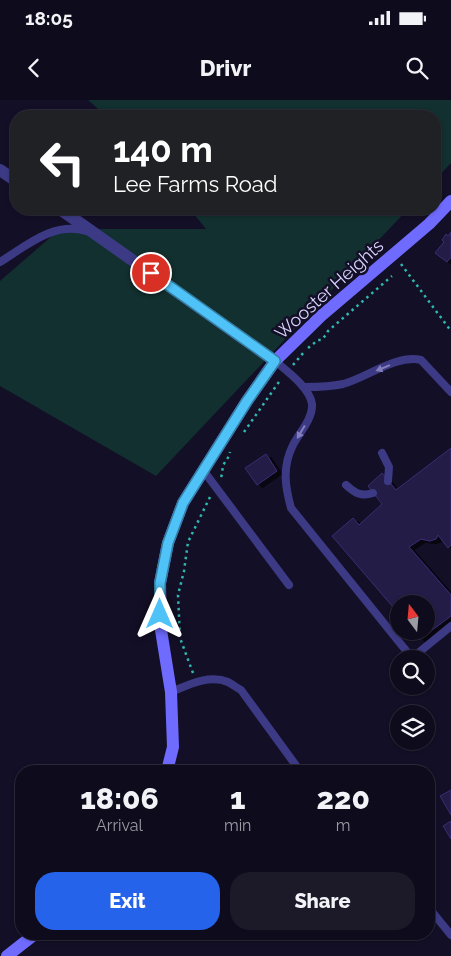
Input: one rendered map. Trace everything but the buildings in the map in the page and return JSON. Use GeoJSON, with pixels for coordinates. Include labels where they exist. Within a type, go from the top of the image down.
{"type":"FeatureCollection","features":[{"type":"Feature","properties":{"kind":"main road","name":"Wooster Heights"},"geometry":{"type":"LineString","coordinates":[[441,211],[451,200]]}},
{"type":"Feature","properties":{"kind":"main road","name":"Wooster Heights"},"geometry":{"type":"LineString","coordinates":[[169,765],[173,747],[171,692],[160,630],[160,583],[168,543],[183,503],[247,401],[275,361],[321,316],[394,255],[437,215]]}},
{"type":"Feature","properties":{"kind":"main road"},"geometry":{"type":"LineString","coordinates":[[7,956],[27,940]]}},
{"type":"Feature","properties":{"kind":"street"},"geometry":{"type":"LineString","coordinates":[[69,215],[275,361]]}},
{"type":"Feature","properties":{"kind":"lane"},"geometry":{"type":"LineString","coordinates":[[0,262],[38,238],[60,229],[83,230],[104,240]]}},
{"type":"Feature","properties":{"kind":"lane"},"geometry":{"type":"LineString","coordinates":[[304,387],[328,387],[345,384],[396,362],[414,358],[420,360],[451,392]]}},
{"type":"Feature","properties":{"kind":"lane"},"geometry":{"type":"LineString","coordinates":[[275,361],[304,387],[312,404],[310,416],[292,446],[285,468],[287,493],[291,508],[412,658],[451,626]]}},
{"type":"Feature","properties":{"kind":"lane"},"geometry":{"type":"LineString","coordinates":[[382,453],[389,467],[388,481]]}},
{"type":"Feature","properties":{"kind":"lane"},"geometry":{"type":"LineString","coordinates":[[203,470],[289,585]]}},
{"type":"Feature","properties":{"kind":"lane"},"geometry":{"type":"LineString","coordinates":[[346,485],[354,492],[365,496],[373,493]]}},
{"type":"Feature","properties":{"kind":"lane"},"geometry":{"type":"LineString","coordinates":[[171,692],[196,681],[215,679],[227,682],[241,690],[296,765]]}},
{"type":"Feature","properties":{"kind":"lane"},"geometry":{"type":"LineString","coordinates":[[435,915],[451,935]]}},
{"type":"Feature","properties":{"kind":"path"},"geometry":{"type":"LineString","coordinates":[[394,255],[451,331]]}},
{"type":"Feature","properties":{"kind":"path"},"geometry":{"type":"LineString","coordinates":[[240,436],[272,390],[306,350],[318,340],[321,340],[328,331],[392,276]]}},
{"type":"Feature","properties":{"kind":"path"},"geometry":{"type":"LineString","coordinates":[[196,681],[180,638],[178,595],[188,542],[223,474],[223,466],[229,458],[232,448]]}},
{"type":"Feature","properties":{"kind":"green space"},"geometry":{"type":"Polygon","coordinates":[[[88,100],[451,100],[451,163],[441,174],[441,110],[99,110],[88,100]]]}},
{"type":"Feature","properties":{"kind":"green space"},"geometry":{"type":"Polygon","coordinates":[[[195,215],[402,215],[156,476],[0,386],[0,281],[60,229],[206,229],[195,215]]]}},
{"type":"Feature","properties":{"kind":"route"},"geometry":{"type":"LineString","coordinates":[[151,273],[275,361],[247,401],[183,503],[168,543],[160,583],[160,614]]}}]}
